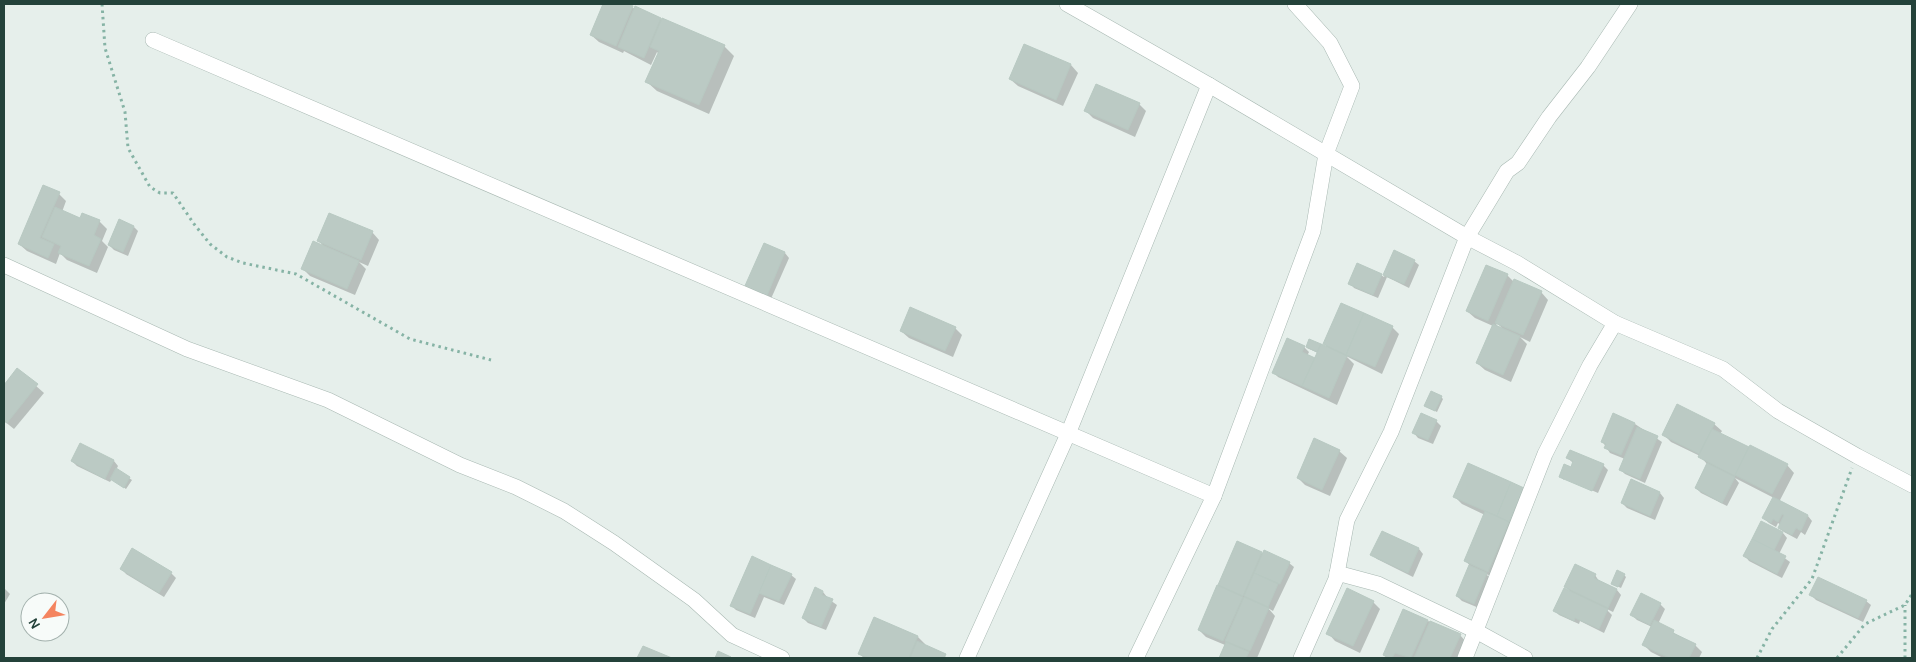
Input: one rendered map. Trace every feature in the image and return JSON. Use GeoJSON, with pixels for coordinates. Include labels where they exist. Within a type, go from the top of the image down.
{"type":"FeatureCollection","features":[{"type":"Feature","properties":{"kind":"street"},"geometry":{"type":"LineString","coordinates":[[1067,4],[1467,237],[1516,263],[1615,323],[1723,369],[1778,411],[1912,485]]}},
{"type":"Feature","properties":{"kind":"street"},"geometry":{"type":"LineString","coordinates":[[1136,658],[1214,496],[1313,231],[1326,154],[1352,86],[1330,43],[1295,4]]}},
{"type":"Feature","properties":{"kind":"street"},"geometry":{"type":"LineString","coordinates":[[1301,658],[1337,572],[1347,520],[1391,432],[1467,237],[1507,171],[1518,163],[1549,117],[1593,60],[1630,4]]}},
{"type":"Feature","properties":{"kind":"street"},"geometry":{"type":"LineString","coordinates":[[153,40],[1214,496]]}},
{"type":"Feature","properties":{"kind":"street"},"geometry":{"type":"LineString","coordinates":[[966,658],[1068,434],[1209,85]]}},
{"type":"Feature","properties":{"kind":"street"},"geometry":{"type":"LineString","coordinates":[[4,265],[187,349],[328,400],[460,465],[516,487],[564,511],[614,543],[694,600],[732,635],[782,658]]}},
{"type":"Feature","properties":{"kind":"street"},"geometry":{"type":"LineString","coordinates":[[1465,658],[1544,454],[1590,365],[1615,323]]}},
{"type":"Feature","properties":{"kind":"street"},"geometry":{"type":"LineString","coordinates":[[1337,572],[1378,584],[1525,658]]}},
{"type":"Feature","properties":{"kind":"path"},"geometry":{"type":"LineString","coordinates":[[102,4],[104,48],[126,112],[128,148],[150,187],[160,193],[173,193],[210,244],[227,257],[243,263],[296,274],[410,339],[491,360]]}},
{"type":"Feature","properties":{"kind":"path"},"geometry":{"type":"LineString","coordinates":[[1756,658],[1772,629],[1812,579],[1857,456]]}},
{"type":"Feature","properties":{"kind":"path"},"geometry":{"type":"LineString","coordinates":[[1837,658],[1865,624],[1905,605],[1912,594]]}},
{"type":"Feature","properties":{"kind":"path"},"geometry":{"type":"LineString","coordinates":[[1905,605],[1905,658]]}},
{"type":"Feature","properties":{"kind":"building"},"geometry":{"type":"Polygon","coordinates":[[[603,4],[629,4],[633,6],[616,46],[590,35],[603,4]]]}},
{"type":"Feature","properties":{"kind":"building"},"geometry":{"type":"Polygon","coordinates":[[[635,6],[661,18],[644,58],[618,47],[635,6]]]}},
{"type":"Feature","properties":{"kind":"building"},"geometry":{"type":"Polygon","coordinates":[[[662,18],[725,45],[699,105],[645,82],[659,51],[650,47],[662,18]]]}},
{"type":"Feature","properties":{"kind":"building"},"geometry":{"type":"Polygon","coordinates":[[[1024,44],[1071,64],[1056,100],[1009,79],[1024,44]]]}},
{"type":"Feature","properties":{"kind":"building"},"geometry":{"type":"Polygon","coordinates":[[[1096,84],[1140,103],[1128,130],[1084,111],[1096,84]]]}},
{"type":"Feature","properties":{"kind":"building"},"geometry":{"type":"Polygon","coordinates":[[[43,185],[60,192],[40,238],[54,244],[48,258],[18,244],[43,185]]]}},
{"type":"Feature","properties":{"kind":"building"},"geometry":{"type":"Polygon","coordinates":[[[55,207],[80,218],[82,213],[100,220],[94,235],[101,239],[89,266],[58,253],[61,246],[42,237],[55,207]]]}},
{"type":"Feature","properties":{"kind":"building"},"geometry":{"type":"Polygon","coordinates":[[[329,213],[373,231],[361,260],[317,241],[329,213]]]}},
{"type":"Feature","properties":{"kind":"building"},"geometry":{"type":"Polygon","coordinates":[[[119,219],[134,226],[123,252],[108,245],[119,219]]]}},
{"type":"Feature","properties":{"kind":"building"},"geometry":{"type":"Polygon","coordinates":[[[313,241],[359,261],[347,289],[301,269],[313,241]]]}},
{"type":"Feature","properties":{"kind":"building"},"geometry":{"type":"Polygon","coordinates":[[[764,243],[785,252],[766,298],[744,288],[764,243]]]}},
{"type":"Feature","properties":{"kind":"building"},"geometry":{"type":"Polygon","coordinates":[[[1394,250],[1415,260],[1404,284],[1383,275],[1394,250]]]}},
{"type":"Feature","properties":{"kind":"building"},"geometry":{"type":"Polygon","coordinates":[[[1357,263],[1382,274],[1373,295],[1348,284],[1357,263]]]}},
{"type":"Feature","properties":{"kind":"building"},"geometry":{"type":"Polygon","coordinates":[[[1486,265],[1508,274],[1488,321],[1466,311],[1486,265]]]}},
{"type":"Feature","properties":{"kind":"building"},"geometry":{"type":"Polygon","coordinates":[[[1514,279],[1542,291],[1523,335],[1495,323],[1514,279]]]}},
{"type":"Feature","properties":{"kind":"building"},"geometry":{"type":"Polygon","coordinates":[[[1341,303],[1364,313],[1346,355],[1323,344],[1341,303]]]}},
{"type":"Feature","properties":{"kind":"building"},"geometry":{"type":"Polygon","coordinates":[[[910,307],[956,327],[945,351],[900,331],[910,307]]]}},
{"type":"Feature","properties":{"kind":"building"},"geometry":{"type":"Polygon","coordinates":[[[1364,313],[1393,326],[1375,367],[1346,355],[1364,313]]]}},
{"type":"Feature","properties":{"kind":"building"},"geometry":{"type":"Polygon","coordinates":[[[1493,324],[1520,336],[1503,375],[1476,363],[1493,324]]]}},
{"type":"Feature","properties":{"kind":"building"},"geometry":{"type":"Polygon","coordinates":[[[1287,338],[1305,346],[1302,352],[1315,358],[1302,386],[1272,373],[1287,338]]]}},
{"type":"Feature","properties":{"kind":"building"},"geometry":{"type":"Polygon","coordinates":[[[1309,339],[1321,344],[1317,352],[1306,347],[1309,339]]]}},
{"type":"Feature","properties":{"kind":"building"},"geometry":{"type":"Polygon","coordinates":[[[1321,344],[1347,356],[1329,398],[1302,386],[1321,344]]]}},
{"type":"Feature","properties":{"kind":"building"},"geometry":{"type":"Polygon","coordinates":[[[17,368],[38,384],[7,423],[4,421],[4,385],[17,368]]]}},
{"type":"Feature","properties":{"kind":"building"},"geometry":{"type":"Polygon","coordinates":[[[1431,391],[1442,396],[1435,411],[1424,406],[1431,391]]]}},
{"type":"Feature","properties":{"kind":"building"},"geometry":{"type":"Polygon","coordinates":[[[1677,404],[1715,423],[1699,454],[1662,435],[1677,404]]]}},
{"type":"Feature","properties":{"kind":"building"},"geometry":{"type":"Polygon","coordinates":[[[1421,413],[1437,420],[1428,440],[1412,433],[1421,413]]]}},
{"type":"Feature","properties":{"kind":"building"},"geometry":{"type":"Polygon","coordinates":[[[1613,413],[1635,423],[1621,455],[1604,448],[1606,444],[1601,442],[1613,413]]]}},
{"type":"Feature","properties":{"kind":"building"},"geometry":{"type":"Polygon","coordinates":[[[1637,427],[1658,436],[1640,479],[1619,470],[1637,427]]]}},
{"type":"Feature","properties":{"kind":"building"},"geometry":{"type":"Polygon","coordinates":[[[1712,429],[1749,447],[1735,476],[1698,457],[1712,429]]]}},
{"type":"Feature","properties":{"kind":"building"},"geometry":{"type":"Polygon","coordinates":[[[1314,438],[1340,450],[1322,490],[1297,478],[1314,438]]]}},
{"type":"Feature","properties":{"kind":"building"},"geometry":{"type":"Polygon","coordinates":[[[80,443],[114,460],[105,479],[71,461],[80,443]]]}},
{"type":"Feature","properties":{"kind":"building"},"geometry":{"type":"Polygon","coordinates":[[[1750,445],[1788,464],[1772,494],[1735,475],[1750,445]]]}},
{"type":"Feature","properties":{"kind":"building"},"geometry":{"type":"Polygon","coordinates":[[[1570,450],[1604,464],[1592,491],[1559,477],[1564,464],[1571,467],[1573,461],[1566,458],[1570,450]]]}},
{"type":"Feature","properties":{"kind":"building"},"geometry":{"type":"Polygon","coordinates":[[[1468,463],[1511,482],[1497,516],[1453,497],[1468,463]]]}},
{"type":"Feature","properties":{"kind":"building"},"geometry":{"type":"Polygon","coordinates":[[[1707,463],[1735,477],[1722,503],[1695,488],[1707,463]]]}},
{"type":"Feature","properties":{"kind":"building"},"geometry":{"type":"Polygon","coordinates":[[[116,468],[130,477],[124,488],[110,479],[116,468]]]}},
{"type":"Feature","properties":{"kind":"building"},"geometry":{"type":"Polygon","coordinates":[[[1631,479],[1660,492],[1650,516],[1621,503],[1631,479]]]}},
{"type":"Feature","properties":{"kind":"building"},"geometry":{"type":"Polygon","coordinates":[[[1511,482],[1524,488],[1509,522],[1497,516],[1511,482]]]}},
{"type":"Feature","properties":{"kind":"building"},"geometry":{"type":"Polygon","coordinates":[[[1773,497],[1808,515],[1801,531],[1796,528],[1792,535],[1778,528],[1784,515],[1782,514],[1778,522],[1773,519],[1771,523],[1762,518],[1773,497]]]}},
{"type":"Feature","properties":{"kind":"building"},"geometry":{"type":"Polygon","coordinates":[[[1485,511],[1509,522],[1488,572],[1464,561],[1485,511]]]}},
{"type":"Feature","properties":{"kind":"building"},"geometry":{"type":"Polygon","coordinates":[[[1761,521],[1783,532],[1774,550],[1752,539],[1761,521]]]}},
{"type":"Feature","properties":{"kind":"building"},"geometry":{"type":"Polygon","coordinates":[[[1382,531],[1419,548],[1408,573],[1370,555],[1382,531]]]}},
{"type":"Feature","properties":{"kind":"building"},"geometry":{"type":"Polygon","coordinates":[[[1752,539],[1786,556],[1777,574],[1743,556],[1752,539]]]}},
{"type":"Feature","properties":{"kind":"building"},"geometry":{"type":"Polygon","coordinates":[[[1237,541],[1262,552],[1243,596],[1218,585],[1237,541]]]}},
{"type":"Feature","properties":{"kind":"building"},"geometry":{"type":"Polygon","coordinates":[[[132,548],[172,572],[159,593],[120,569],[132,548]]]}},
{"type":"Feature","properties":{"kind":"building"},"geometry":{"type":"Polygon","coordinates":[[[1264,550],[1290,562],[1280,584],[1254,573],[1264,550]]]}},
{"type":"Feature","properties":{"kind":"building"},"geometry":{"type":"Polygon","coordinates":[[[752,556],[771,565],[750,614],[730,606],[752,556]]]}},
{"type":"Feature","properties":{"kind":"building"},"geometry":{"type":"Polygon","coordinates":[[[1575,564],[1596,574],[1594,578],[1617,589],[1608,608],[1564,587],[1575,564]]]}},
{"type":"Feature","properties":{"kind":"building"},"geometry":{"type":"Polygon","coordinates":[[[771,565],[792,574],[779,601],[759,593],[771,565]]]}},
{"type":"Feature","properties":{"kind":"building"},"geometry":{"type":"Polygon","coordinates":[[[1469,565],[1487,573],[1474,604],[1456,596],[1469,565]]]}},
{"type":"Feature","properties":{"kind":"building"},"geometry":{"type":"Polygon","coordinates":[[[1617,570],[1625,574],[1618,587],[1611,584],[1617,570]]]}},
{"type":"Feature","properties":{"kind":"building"},"geometry":{"type":"Polygon","coordinates":[[[1254,573],[1278,584],[1268,607],[1244,596],[1254,573]]]}},
{"type":"Feature","properties":{"kind":"building"},"geometry":{"type":"Polygon","coordinates":[[[1818,577],[1867,600],[1858,618],[1809,595],[1818,577]]]}},
{"type":"Feature","properties":{"kind":"building"},"geometry":{"type":"Polygon","coordinates":[[[1217,585],[1243,597],[1223,641],[1198,630],[1217,585]]]}},
{"type":"Feature","properties":{"kind":"building"},"geometry":{"type":"Polygon","coordinates":[[[815,587],[823,591],[822,595],[833,599],[821,627],[802,618],[815,587]]]}},
{"type":"Feature","properties":{"kind":"building"},"geometry":{"type":"Polygon","coordinates":[[[1347,588],[1374,601],[1353,646],[1326,634],[1347,588]]]}},
{"type":"Feature","properties":{"kind":"building"},"geometry":{"type":"Polygon","coordinates":[[[1564,588],[1608,609],[1599,629],[1575,618],[1574,621],[1553,611],[1564,588]]]}},
{"type":"Feature","properties":{"kind":"building"},"geometry":{"type":"Polygon","coordinates":[[[1641,593],[1661,603],[1650,625],[1630,615],[1641,593]]]}},
{"type":"Feature","properties":{"kind":"building"},"geometry":{"type":"Polygon","coordinates":[[[1244,597],[1269,608],[1250,651],[1225,641],[1244,597]]]}},
{"type":"Feature","properties":{"kind":"building"},"geometry":{"type":"Polygon","coordinates":[[[1403,609],[1428,620],[1411,658],[1395,653],[1392,658],[1389,658],[1383,655],[1403,609]]]}},
{"type":"Feature","properties":{"kind":"building"},"geometry":{"type":"Polygon","coordinates":[[[874,617],[918,636],[909,658],[868,658],[858,654],[874,617]]]}},
{"type":"Feature","properties":{"kind":"building"},"geometry":{"type":"Polygon","coordinates":[[[1654,620],[1674,630],[1673,633],[1696,644],[1689,658],[1669,658],[1642,645],[1654,620]]]}},
{"type":"Feature","properties":{"kind":"building"},"geometry":{"type":"Polygon","coordinates":[[[1430,621],[1461,634],[1450,658],[1414,658],[1430,621]]]}},
{"type":"Feature","properties":{"kind":"building"},"geometry":{"type":"Polygon","coordinates":[[[917,641],[946,654],[944,658],[910,658],[917,641]]]}},
{"type":"Feature","properties":{"kind":"building"},"geometry":{"type":"Polygon","coordinates":[[[1226,642],[1249,652],[1246,658],[1219,658],[1226,642]]]}},
{"type":"Feature","properties":{"kind":"building"},"geometry":{"type":"Polygon","coordinates":[[[643,646],[672,658],[637,658],[643,646]]]}},
{"type":"Feature","properties":{"kind":"building"},"geometry":{"type":"Polygon","coordinates":[[[718,651],[731,657],[715,658],[718,651]]]}}]}
